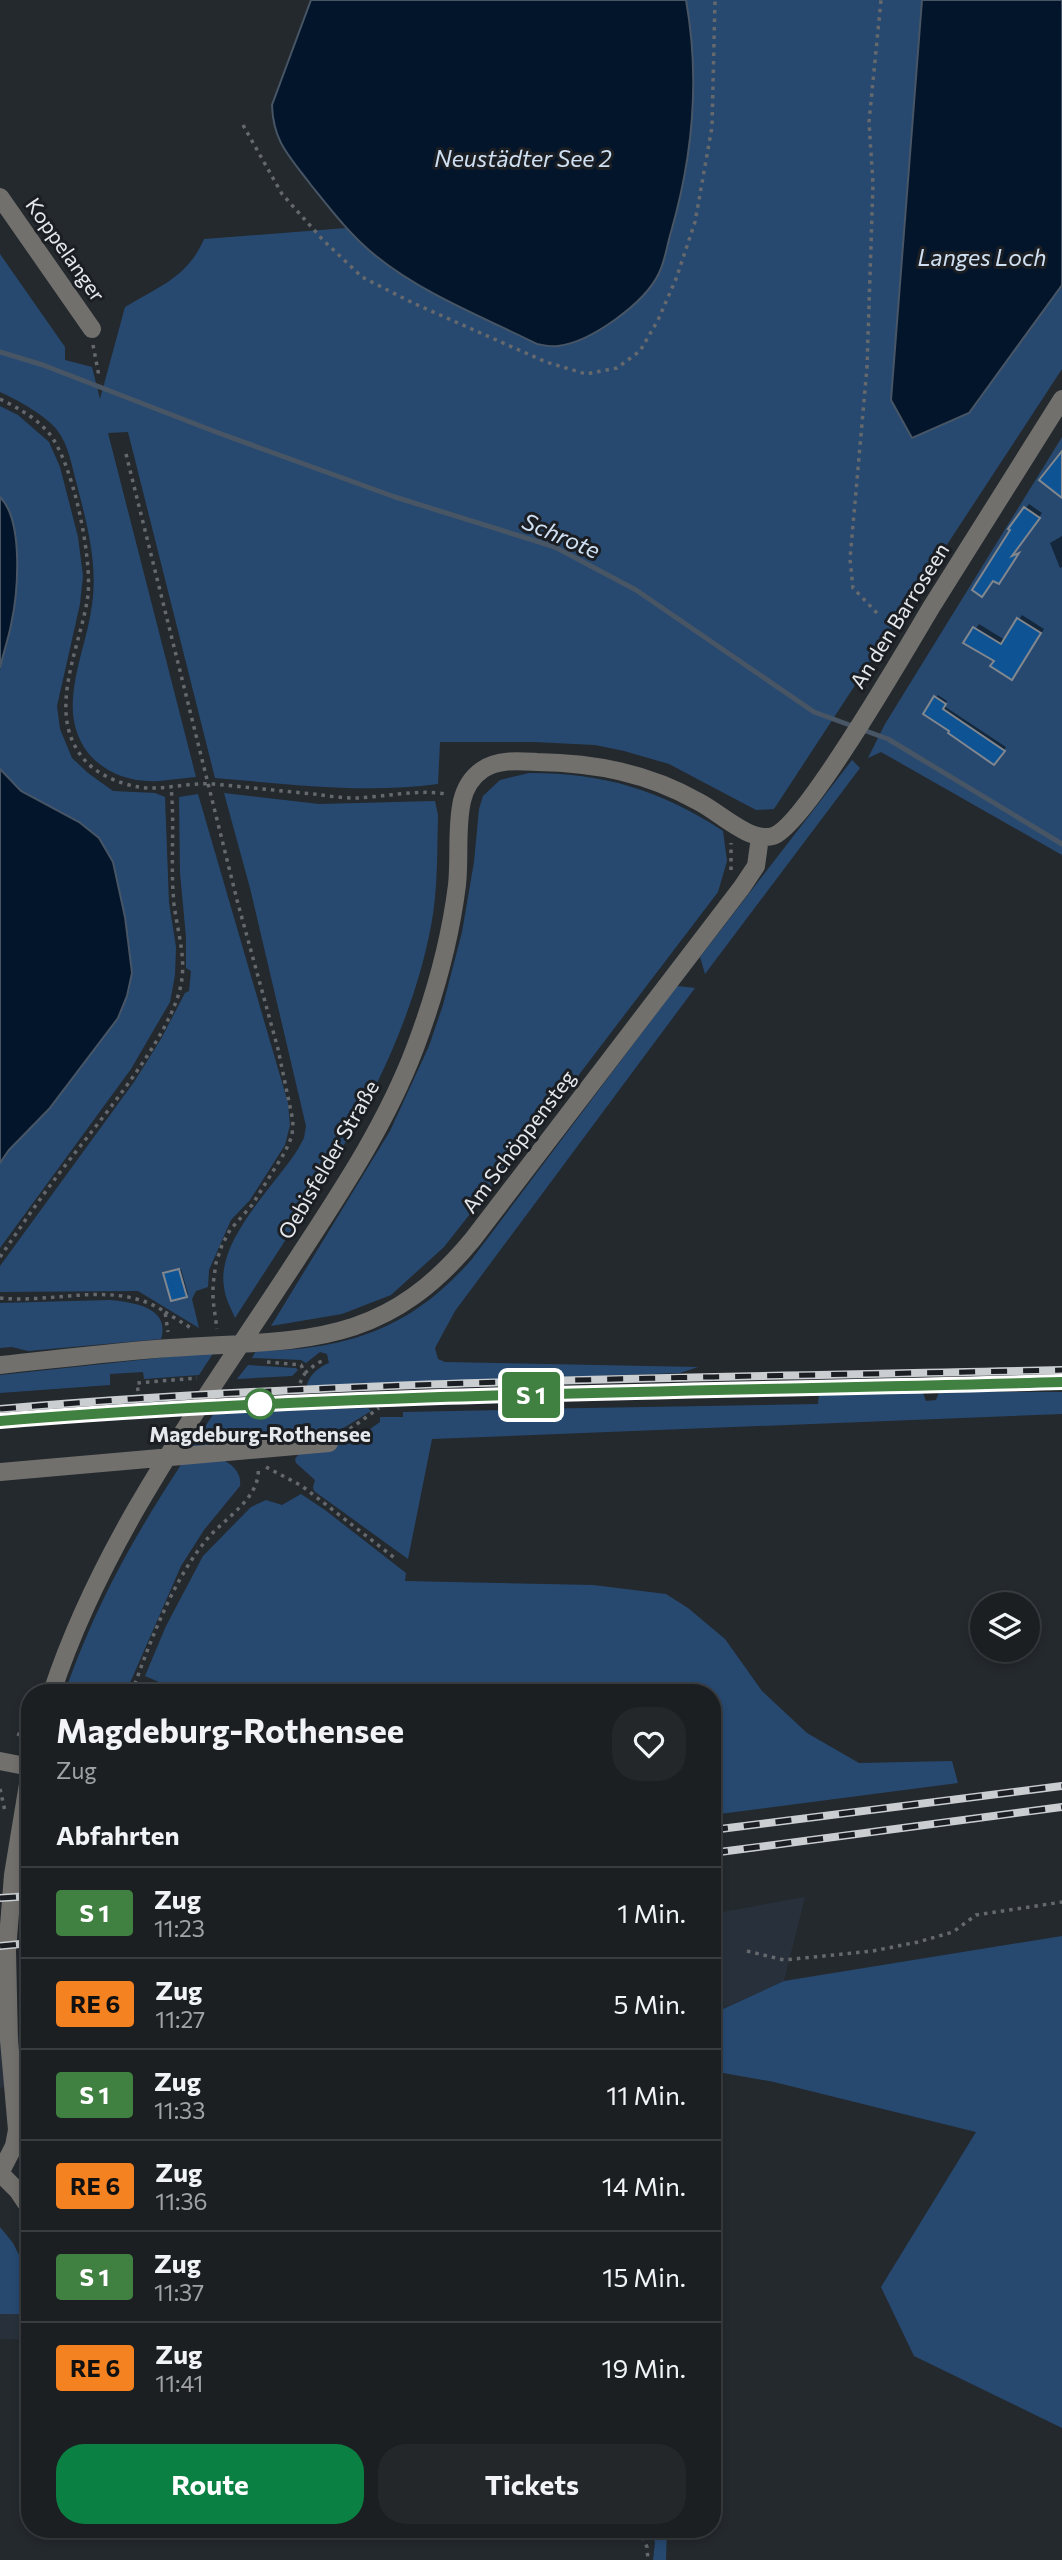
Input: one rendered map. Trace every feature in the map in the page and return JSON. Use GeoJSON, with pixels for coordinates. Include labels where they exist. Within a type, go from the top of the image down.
{"type":"FeatureCollection","features":[{"type":"Feature","properties":{"kind":"street","name":"Koppelanger"},"geometry":{"type":"LineString","coordinates":[[0,197],[92,329]]}},
{"type":"Feature","properties":{"kind":"street","name":"An den Barroseen"},"geometry":{"type":"LineString","coordinates":[[760,837],[777,835],[788,826],[850,740],[1062,399]]}},
{"type":"Feature","properties":{"kind":"street","name":"Oebisfelder Straße"},"geometry":{"type":"LineString","coordinates":[[55,1684],[69,1643],[95,1584],[151,1484],[371,1141],[415,1048],[430,1007],[448,939],[457,881],[461,807],[474,777],[492,764],[512,762],[559,762],[622,771],[679,791],[716,811],[748,833],[760,837]]}},
{"type":"Feature","properties":{"kind":"street","name":"Am Schöppensteg"},"geometry":{"type":"LineString","coordinates":[[0,1365],[314,1337],[358,1326],[401,1306],[441,1275],[473,1239],[742,887],[756,866],[760,837]]}},
{"type":"Feature","properties":{"kind":"street"},"geometry":{"type":"LineString","coordinates":[[0,1472],[330,1443]]}},
{"type":"Feature","properties":{"kind":"street"},"geometry":{"type":"LineString","coordinates":[[0,1761],[21,1767]]}},
{"type":"Feature","properties":{"kind":"street"},"geometry":{"type":"LineString","coordinates":[[21,1824],[7,1951],[9,2040],[17,2130],[14,2146],[0,2173],[21,2196]]}},
{"type":"Feature","properties":{"kind":"path"},"geometry":{"type":"LineString","coordinates":[[243,125],[282,194],[323,240],[362,277],[546,362],[586,374],[617,368],[640,351],[658,320],[677,279],[695,222],[712,127],[715,0]]}},
{"type":"Feature","properties":{"kind":"path"},"geometry":{"type":"LineString","coordinates":[[877,613],[853,588],[850,559],[867,367],[873,184],[869,121],[881,0]]}},
{"type":"Feature","properties":{"kind":"path"},"geometry":{"type":"LineString","coordinates":[[92,329],[99,376]]}},
{"type":"Feature","properties":{"kind":"path"},"geometry":{"type":"LineString","coordinates":[[0,399],[36,420],[56,442],[68,474],[83,533],[89,585],[66,694],[65,716],[69,736],[82,757],[93,768],[140,787],[209,784],[352,798],[442,793]]}},
{"type":"Feature","properties":{"kind":"path"},"geometry":{"type":"LineString","coordinates":[[126,454],[236,900],[278,1049],[293,1121],[292,1136],[285,1152],[253,1205],[230,1230],[216,1263],[213,1300],[220,1345]]}},
{"type":"Feature","properties":{"kind":"path"},"geometry":{"type":"LineString","coordinates":[[0,1257],[127,1084],[158,1038],[177,1000],[183,958],[174,905],[171,787]]}},
{"type":"Feature","properties":{"kind":"path"},"geometry":{"type":"LineString","coordinates":[[730,839],[731,870]]}},
{"type":"Feature","properties":{"kind":"path"},"geometry":{"type":"LineString","coordinates":[[0,1298],[111,1294],[132,1296],[165,1312],[169,1348]]}},
{"type":"Feature","properties":{"kind":"path"},"geometry":{"type":"LineString","coordinates":[[300,1383],[305,1373],[317,1363],[326,1360]]}},
{"type":"Feature","properties":{"kind":"path"},"geometry":{"type":"LineString","coordinates":[[261,1362],[299,1364],[305,1373]]}},
{"type":"Feature","properties":{"kind":"path"},"geometry":{"type":"LineString","coordinates":[[138,1391],[137,1383],[206,1377]]}},
{"type":"Feature","properties":{"kind":"path"},"geometry":{"type":"LineString","coordinates":[[330,1443],[379,1408]]}},
{"type":"Feature","properties":{"kind":"path"},"geometry":{"type":"LineString","coordinates":[[135,1684],[184,1573],[209,1537],[254,1489],[259,1473],[258,1463],[302,1486],[396,1559]]}},
{"type":"Feature","properties":{"kind":"path"},"geometry":{"type":"LineString","coordinates":[[18,1736],[21,1730]]}},
{"type":"Feature","properties":{"kind":"path"},"geometry":{"type":"LineString","coordinates":[[747,1951],[783,1960],[873,1951],[953,1932],[976,1915],[1062,1902]]}},
{"type":"Feature","properties":{"kind":"path"},"geometry":{"type":"LineString","coordinates":[[643,2538],[648,2560]]}},
{"type":"Feature","properties":{"kind":"shaded area"},"geometry":{"type":"Polygon","coordinates":[[[686,0],[922,0],[891,400],[969,413],[1062,285],[1062,369],[774,809],[756,810],[669,764],[595,745],[440,742],[438,784],[410,787],[326,787],[215,778],[128,432],[108,433],[196,777],[140,780],[123,777],[108,770],[85,748],[73,717],[74,686],[90,617],[93,590],[93,559],[88,529],[70,456],[61,436],[39,414],[0,392],[0,254],[65,347],[65,360],[92,367],[100,399],[125,307],[181,272],[190,263],[204,239],[346,228],[392,269],[558,346],[586,337],[609,324],[634,304],[655,280],[663,263],[685,175],[692,117],[693,59],[686,0]]]}},
{"type":"Feature","properties":{"kind":"shaded area"},"geometry":{"type":"Polygon","coordinates":[[[0,406],[18,415],[49,442],[60,467],[78,537],[83,576],[80,604],[57,706],[60,729],[72,758],[113,791],[155,793],[165,797],[169,903],[176,947],[170,1002],[131,1069],[0,1248],[0,1163],[49,1109],[117,1018],[125,917],[113,862],[99,838],[79,822],[21,791],[0,769],[0,671],[10,630],[17,558],[13,522],[0,497],[0,406]]]}},
{"type":"Feature","properties":{"kind":"shaded area"},"geometry":{"type":"Polygon","coordinates":[[[1062,437],[1062,855],[881,752],[868,758],[885,724],[1062,437]]]}},
{"type":"Feature","properties":{"kind":"shaded area"},"geometry":{"type":"Polygon","coordinates":[[[852,760],[860,768],[705,974],[700,957],[852,760]]]}},
{"type":"Feature","properties":{"kind":"shaded area"},"geometry":{"type":"Polygon","coordinates":[[[529,773],[582,776],[631,787],[677,805],[723,831],[727,861],[718,892],[444,1247],[391,1295],[342,1314],[271,1326],[390,1131],[429,1046],[462,932],[483,796],[500,780],[529,773]]]}},
{"type":"Feature","properties":{"kind":"shaded area"},"geometry":{"type":"Polygon","coordinates":[[[224,793],[319,804],[435,801],[438,815],[436,885],[431,926],[418,980],[400,1032],[352,1131],[235,1318],[224,1287],[224,1269],[229,1251],[249,1214],[298,1149],[306,1126],[250,888],[224,793]]]}},
{"type":"Feature","properties":{"kind":"shaded area"},"geometry":{"type":"Polygon","coordinates":[[[198,794],[288,1103],[290,1125],[285,1145],[250,1200],[231,1220],[209,1270],[208,1287],[196,1291],[192,1299],[199,1328],[138,1291],[0,1292],[0,1266],[134,1082],[185,993],[189,991],[191,971],[186,968],[180,873],[179,797],[198,794]]]}},
{"type":"Feature","properties":{"kind":"shaded area"},"geometry":{"type":"Polygon","coordinates":[[[677,986],[695,988],[455,1311],[435,1348],[438,1359],[445,1362],[698,1367],[680,1373],[307,1386],[315,1372],[329,1363],[327,1354],[320,1352],[306,1363],[301,1360],[252,1358],[256,1351],[320,1346],[375,1331],[401,1319],[449,1283],[472,1259],[677,986]]]}},
{"type":"Feature","properties":{"kind":"shaded area"},"geometry":{"type":"Polygon","coordinates":[[[109,1300],[128,1302],[155,1313],[163,1328],[161,1339],[28,1351],[12,1347],[0,1348],[0,1303],[109,1300]]]}},
{"type":"Feature","properties":{"kind":"shaded area"},"geometry":{"type":"Polygon","coordinates":[[[214,1352],[199,1375],[144,1379],[143,1372],[110,1374],[110,1385],[0,1393],[0,1375],[214,1352]]]}},
{"type":"Feature","properties":{"kind":"shaded area"},"geometry":{"type":"Polygon","coordinates":[[[248,1365],[298,1370],[292,1376],[237,1379],[248,1365]]]}},
{"type":"Feature","properties":{"kind":"shaded area"},"geometry":{"type":"Polygon","coordinates":[[[939,1392],[1062,1392],[1062,1414],[432,1439],[408,1559],[314,1491],[315,1480],[295,1459],[301,1451],[332,1447],[359,1429],[363,1434],[380,1422],[380,1417],[403,1417],[403,1412],[505,1410],[506,1420],[526,1421],[526,1409],[818,1404],[819,1394],[923,1393],[926,1401],[936,1400],[939,1392]]]}},
{"type":"Feature","properties":{"kind":"shaded area"},"geometry":{"type":"Polygon","coordinates":[[[368,1408],[371,1411],[329,1437],[192,1447],[214,1413],[368,1408]]]}},
{"type":"Feature","properties":{"kind":"shaded area"},"geometry":{"type":"Polygon","coordinates":[[[220,1459],[235,1469],[240,1486],[204,1530],[181,1566],[129,1684],[68,1684],[117,1572],[184,1460],[220,1459]]]}},
{"type":"Feature","properties":{"kind":"shaded area"},"geometry":{"type":"Polygon","coordinates":[[[301,1494],[406,1573],[405,1581],[593,1585],[666,1594],[688,1608],[725,1639],[762,1691],[807,1733],[859,1763],[952,1761],[958,1783],[721,1814],[721,1684],[164,1684],[145,1676],[166,1626],[203,1556],[251,1507],[266,1500],[282,1505],[301,1494]]]}},
{"type":"Feature","properties":{"kind":"shaded area"},"geometry":{"type":"Polygon","coordinates":[[[805,1897],[784,1981],[721,2009],[721,1912],[805,1897]]]}},
{"type":"Feature","properties":{"kind":"shaded area"},"geometry":{"type":"Polygon","coordinates":[[[1062,1936],[1062,2428],[914,2356],[881,2287],[976,2132],[774,2082],[721,2073],[721,2010],[784,1981],[1062,1936]]]}},
{"type":"Feature","properties":{"kind":"shaded area"},"geometry":{"type":"Polygon","coordinates":[[[21,2034],[21,2083],[0,2088],[0,2038],[21,2034]]]}},
{"type":"Feature","properties":{"kind":"shaded area"},"geometry":{"type":"Polygon","coordinates":[[[0,2227],[21,2259],[21,2314],[0,2314],[0,2227]]]}},
{"type":"Feature","properties":{"kind":"shaded area"},"geometry":{"type":"Polygon","coordinates":[[[0,2313],[21,2313],[21,2340],[0,2339],[0,2313]]]}},
{"type":"Feature","properties":{"kind":"shaded area"},"geometry":{"type":"Polygon","coordinates":[[[653,2538],[667,2538],[666,2560],[653,2560],[653,2538]]]}},
{"type":"Feature","properties":{"kind":"water","name":"Neustädter See 2"},"geometry":{"type":"Polygon","coordinates":[[[311,0],[686,0],[693,58],[689,146],[679,203],[663,263],[652,285],[630,308],[601,329],[571,343],[544,345],[433,293],[394,270],[367,248],[296,166],[279,139],[273,118],[272,105],[311,0]]]}},
{"type":"Feature","properties":{"kind":"water","name":"Langes Loch"},"geometry":{"type":"Polygon","coordinates":[[[922,0],[1062,0],[1062,285],[969,413],[912,438],[891,400],[922,0]]]}},
{"type":"Feature","properties":{"kind":"water"},"geometry":{"type":"Polygon","coordinates":[[[0,497],[8,508],[13,523],[17,577],[14,611],[0,668],[0,497]]]}},
{"type":"Feature","properties":{"kind":"water"},"geometry":{"type":"Polygon","coordinates":[[[0,769],[21,791],[79,822],[99,838],[113,862],[125,917],[132,973],[118,1018],[49,1109],[0,1163],[0,769]]]}},
{"type":"Feature","properties":{"kind":"building"},"geometry":{"type":"Polygon","coordinates":[[[1062,451],[1062,498],[1039,480],[1062,451]]]}},
{"type":"Feature","properties":{"kind":"building"},"geometry":{"type":"Polygon","coordinates":[[[1024,507],[1040,518],[1012,556],[1019,553],[999,584],[993,581],[982,597],[972,590],[1024,507]]]}},
{"type":"Feature","properties":{"kind":"building"},"geometry":{"type":"Polygon","coordinates":[[[1017,618],[1041,633],[1012,680],[990,666],[994,661],[963,643],[973,627],[1001,644],[1017,618]]]}},
{"type":"Feature","properties":{"kind":"building"},"geometry":{"type":"Polygon","coordinates":[[[934,696],[946,704],[943,709],[1005,751],[994,765],[923,714],[934,696]]]}},
{"type":"Feature","properties":{"kind":"building"},"geometry":{"type":"Polygon","coordinates":[[[179,1269],[187,1297],[171,1301],[163,1273],[179,1269]]]}},
{"type":"Feature","properties":{"kind":"waterway","name":"Schrote"},"geometry":{"type":"LineString","coordinates":[[0,352],[43,365],[395,497],[555,547],[636,590],[814,712],[888,739],[1062,844]]}},
{"type":"Feature","properties":{"kind":"railway"},"geometry":{"type":"LineString","coordinates":[[0,1409],[265,1391],[398,1386],[1062,1370]]}},
{"type":"Feature","properties":{"kind":"railway"},"geometry":{"type":"LineString","coordinates":[[0,1421],[132,1411],[398,1398],[1062,1383]]}},
{"type":"Feature","properties":{"kind":"railway"},"geometry":{"type":"LineString","coordinates":[[721,1829],[1062,1786]]}},
{"type":"Feature","properties":{"kind":"railway"},"geometry":{"type":"LineString","coordinates":[[721,1852],[1062,1807]]}},
{"type":"Feature","properties":{"kind":"railway"},"geometry":{"type":"LineString","coordinates":[[0,1898],[21,1897]]}},
{"type":"Feature","properties":{"kind":"railway"},"geometry":{"type":"LineString","coordinates":[[0,1946],[21,1944]]}},
{"type":"Feature","properties":{"kind":"train"},"geometry":{"type":"LineString","coordinates":[[0,1421],[148,1410],[319,1402],[1062,1382]]}},
{"type":"Feature","properties":{"kind":"place","name":"Magdeburg-Rothensee"},"geometry":{"type":"Point","coordinates":[260,1404]}}]}
